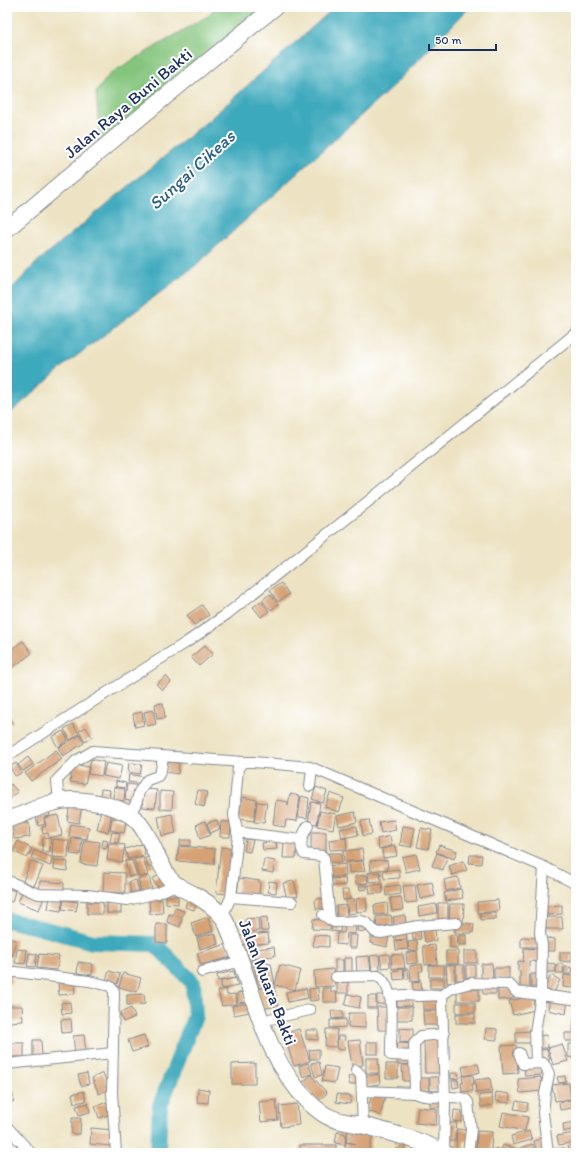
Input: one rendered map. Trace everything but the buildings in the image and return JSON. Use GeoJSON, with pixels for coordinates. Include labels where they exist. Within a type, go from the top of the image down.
{"type":"FeatureCollection","features":[{"type":"Feature","properties":{"kind":"main road","name":"Jalan Raya Buni Bakti"},"geometry":{"type":"LineString","coordinates":[[7,229],[161,99],[274,7]]}},
{"type":"Feature","properties":{"kind":"main road","name":"Jalan Muara Bakti"},"geometry":{"type":"LineString","coordinates":[[7,819],[20,816],[50,803],[61,800],[74,800],[105,806],[130,815],[139,823],[148,837],[163,868],[176,885],[195,895],[215,909],[224,918],[241,961],[260,1021],[284,1071],[292,1083],[308,1101],[319,1112],[334,1120],[404,1137],[444,1153]]}},
{"type":"Feature","properties":{"kind":"street"},"geometry":{"type":"LineString","coordinates":[[7,756],[143,670],[227,614],[366,504],[576,333]]}},
{"type":"Feature","properties":{"kind":"street"},"geometry":{"type":"LineString","coordinates":[[61,800],[58,792],[58,780],[63,772],[86,754],[94,751],[253,762],[312,769],[544,867],[576,884]]}},
{"type":"Feature","properties":{"kind":"street"},"geometry":{"type":"LineString","coordinates":[[130,815],[137,801],[139,792],[147,780],[158,776],[162,770],[163,756]]}},
{"type":"Feature","properties":{"kind":"street"},"geometry":{"type":"LineString","coordinates":[[224,918],[225,910],[231,897],[238,836],[234,815],[238,768],[243,762]]}},
{"type":"Feature","properties":{"kind":"street"},"geometry":{"type":"LineString","coordinates":[[310,786],[312,769]]}},
{"type":"Feature","properties":{"kind":"street"},"geometry":{"type":"LineString","coordinates":[[308,826],[301,840],[301,847],[304,854],[319,855],[324,858],[326,917],[334,922],[360,921],[367,923],[375,932],[380,933],[418,926],[457,923]]}},
{"type":"Feature","properties":{"kind":"street"},"geometry":{"type":"LineString","coordinates":[[237,832],[301,840]]}},
{"type":"Feature","properties":{"kind":"street"},"geometry":{"type":"LineString","coordinates":[[536,1063],[535,1032],[541,995],[542,945],[540,933],[544,867]]}},
{"type":"Feature","properties":{"kind":"street"},"geometry":{"type":"LineString","coordinates":[[11,882],[39,894],[94,895],[127,900],[158,893],[176,885]]}},
{"type":"Feature","properties":{"kind":"street"},"geometry":{"type":"LineString","coordinates":[[231,897],[292,902]]}},
{"type":"Feature","properties":{"kind":"street"},"geometry":{"type":"LineString","coordinates":[[202,972],[241,961]]}},
{"type":"Feature","properties":{"kind":"street"},"geometry":{"type":"LineString","coordinates":[[7,971],[89,981],[112,987],[114,991],[112,1093],[116,1153]]}},
{"type":"Feature","properties":{"kind":"street"},"geometry":{"type":"LineString","coordinates":[[336,977],[378,976],[382,979],[387,988],[391,1009],[391,1055],[414,1056]]}},
{"type":"Feature","properties":{"kind":"street"},"geometry":{"type":"LineString","coordinates":[[389,996],[442,995],[452,988],[460,985],[478,983],[508,984],[516,992],[572,999]]}},
{"type":"Feature","properties":{"kind":"street"},"geometry":{"type":"LineString","coordinates":[[442,995],[445,1096],[444,1153]]}},
{"type":"Feature","properties":{"kind":"street"},"geometry":{"type":"LineString","coordinates":[[260,1021],[310,1010]]}},
{"type":"Feature","properties":{"kind":"street"},"geometry":{"type":"LineString","coordinates":[[415,1093],[414,1044],[421,1036],[444,1034]]}},
{"type":"Feature","properties":{"kind":"street"},"geometry":{"type":"LineString","coordinates":[[7,1064],[50,1058],[113,1053]]}},
{"type":"Feature","properties":{"kind":"street"},"geometry":{"type":"LineString","coordinates":[[519,1053],[523,1064],[544,1064],[549,1074],[543,1113],[548,1153]]}},
{"type":"Feature","properties":{"kind":"street"},"geometry":{"type":"LineString","coordinates":[[356,1070],[360,1074],[363,1126]]}},
{"type":"Feature","properties":{"kind":"street"},"geometry":{"type":"LineString","coordinates":[[362,1091],[415,1093],[426,1096],[445,1096],[466,1099],[468,1102],[471,1130],[468,1153]]}},
{"type":"Feature","properties":{"kind":"street"},"geometry":{"type":"LineString","coordinates":[[7,1126],[31,1153]]}},
{"type":"Feature","properties":{"kind":"green space"},"geometry":{"type":"Polygon","coordinates":[[[214,7],[274,7],[103,149],[99,127],[96,92],[111,73],[211,14],[214,7]]]}},
{"type":"Feature","properties":{"kind":"water","name":"Sungai Cikeas"},"geometry":{"type":"Polygon","coordinates":[[[335,7],[470,7],[388,91],[195,266],[66,364],[7,416],[7,294],[38,261],[210,119],[335,7]]]}},
{"type":"Feature","properties":{"kind":"waterway"},"geometry":{"type":"LineString","coordinates":[[7,920],[93,942],[155,944],[193,983],[195,1016],[160,1106],[158,1153]]}}]}
